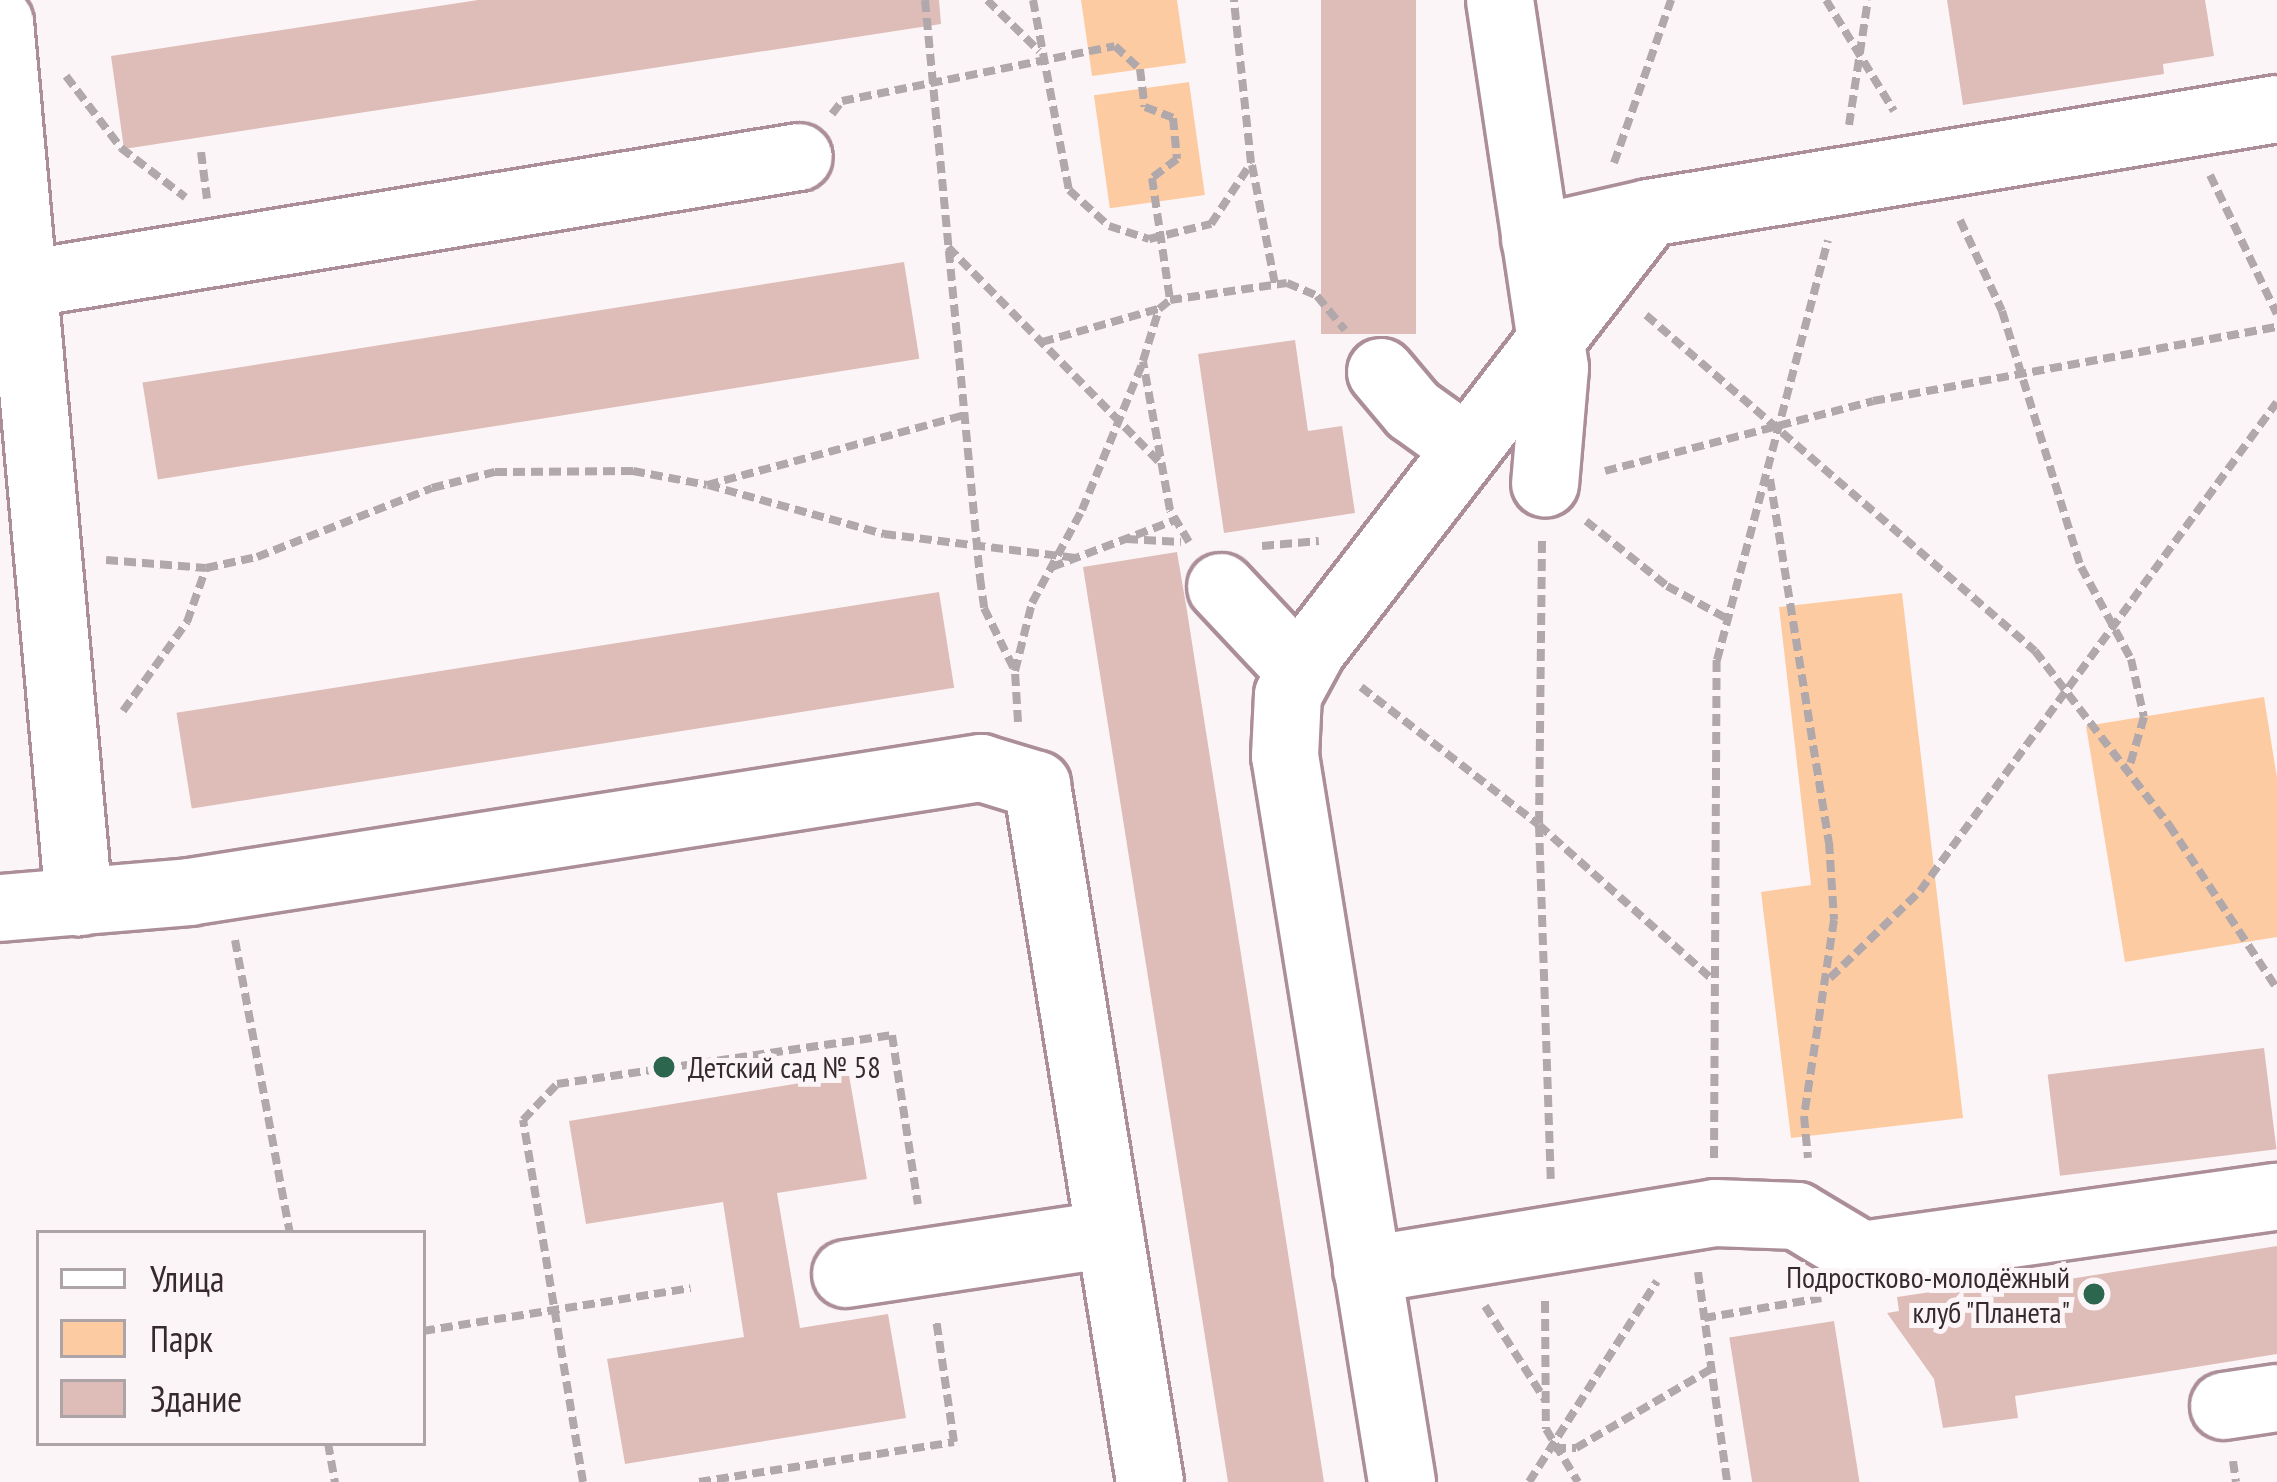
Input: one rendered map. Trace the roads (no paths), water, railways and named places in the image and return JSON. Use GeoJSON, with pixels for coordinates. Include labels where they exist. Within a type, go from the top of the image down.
{"type":"FeatureCollection","features":[{"type":"Feature","properties":{"kind":"lane"},"geometry":{"type":"LineString","coordinates":[[1500,0],[1556,368],[1545,484]]}},
{"type":"Feature","properties":{"kind":"lane"},"geometry":{"type":"LineString","coordinates":[[0,22],[79,902]]}},
{"type":"Feature","properties":{"kind":"lane"},"geometry":{"type":"LineString","coordinates":[[1535,239],[1621,232],[1841,180],[2277,109]]}},
{"type":"Feature","properties":{"kind":"lane"},"geometry":{"type":"LineString","coordinates":[[25,284],[799,157]]}},
{"type":"Feature","properties":{"kind":"lane"},"geometry":{"type":"LineString","coordinates":[[1402,1482],[1285,756],[1288,695],[1329,678],[1466,448],[1621,232]]}},
{"type":"Feature","properties":{"kind":"lane"},"geometry":{"type":"LineString","coordinates":[[1382,372],[1413,410],[1466,448]]}},
{"type":"Feature","properties":{"kind":"lane"},"geometry":{"type":"LineString","coordinates":[[1220,587],[1329,678]]}},
{"type":"Feature","properties":{"kind":"lane"},"geometry":{"type":"LineString","coordinates":[[0,908],[189,892],[981,768],[1037,785],[1150,1482]]}},
{"type":"Feature","properties":{"kind":"lane"},"geometry":{"type":"LineString","coordinates":[[1367,1270],[1452,1256],[1553,1221],[1796,1216],[1862,1255],[2277,1197]]}},
{"type":"Feature","properties":{"kind":"lane"},"geometry":{"type":"LineString","coordinates":[[847,1274],[1110,1234]]}},
{"type":"Feature","properties":{"kind":"place","name":"Детский сад № 58"},"geometry":{"type":"Point","coordinates":[664,1067]}},
{"type":"Feature","properties":{"kind":"place","name":"Подростково-молодёжный клуб \"Планета\""},"geometry":{"type":"Point","coordinates":[2094,1294]}}]}
